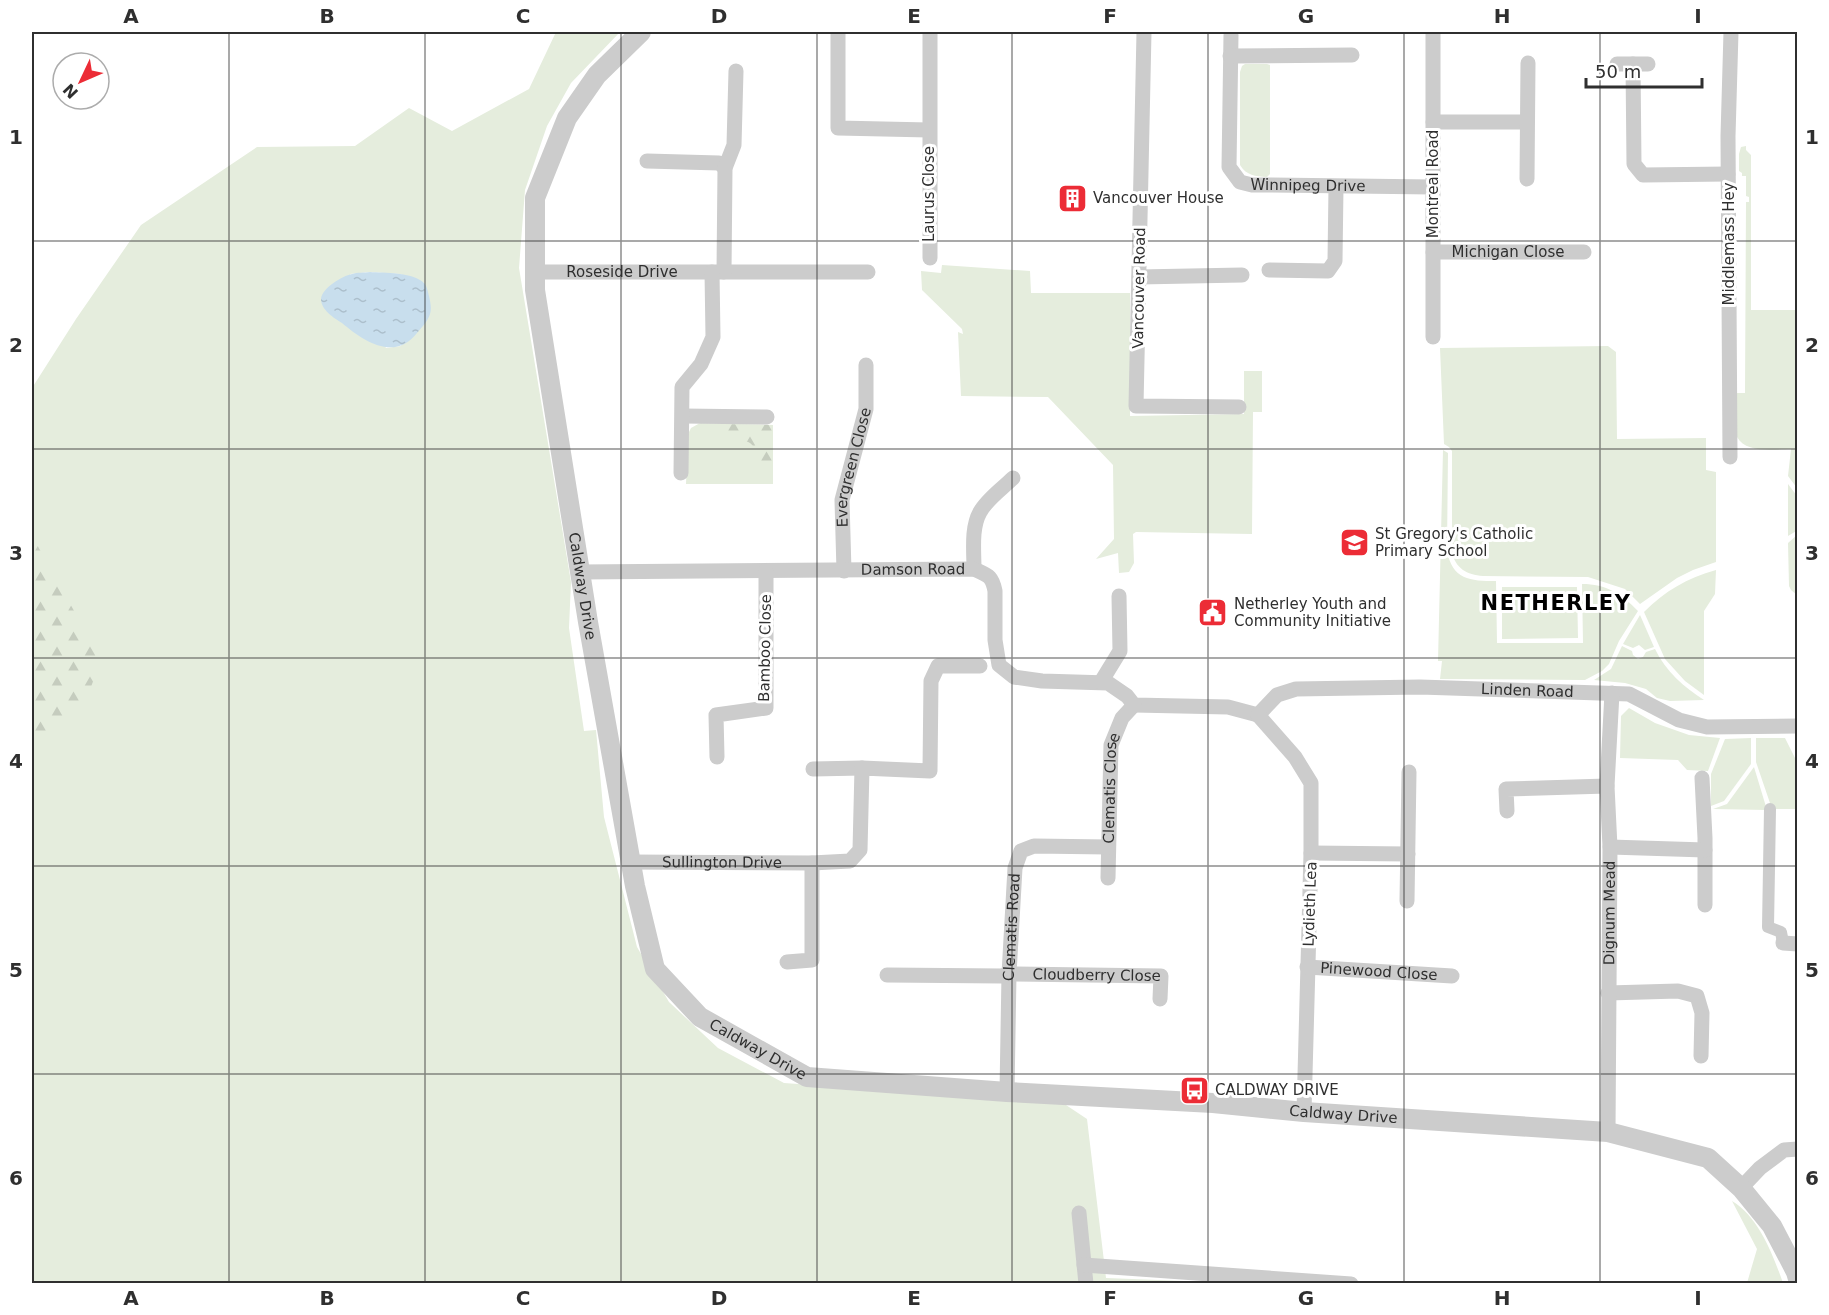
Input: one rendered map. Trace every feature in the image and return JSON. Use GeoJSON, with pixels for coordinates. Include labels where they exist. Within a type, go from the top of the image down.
{"type":"FeatureCollection","features":[{"type":"Feature","properties":{"kind":"street","name":"Caldway Drive"},"geometry":{"type":"LineString","coordinates":[[641,32],[597,75],[567,118],[535,198],[534,272],[580,572],[630,862],[655,969],[700,1017],[807,1077],[1007,1092],[1213,1103],[1304,1112],[1608,1132],[1708,1158],[1741,1188],[1772,1226],[1796,1272],[1797,1279]]}},
{"type":"Feature","properties":{"kind":"street","name":"Laurus Close"},"geometry":{"type":"LineString","coordinates":[[838,32],[838,128],[929,130]]}},
{"type":"Feature","properties":{"kind":"street","name":"Laurus Close"},"geometry":{"type":"LineString","coordinates":[[930,32],[930,258]]}},
{"type":"Feature","properties":{"kind":"street","name":"Vancouver Road"},"geometry":{"type":"LineString","coordinates":[[1144,32],[1136,406],[1239,407]]}},
{"type":"Feature","properties":{"kind":"street","name":"Montreal Road"},"geometry":{"type":"LineString","coordinates":[[1433,32],[1433,337]]}},
{"type":"Feature","properties":{"kind":"street","name":"Middlemass Hey"},"geometry":{"type":"LineString","coordinates":[[1730,457],[1728,174],[1731,32]]}},
{"type":"Feature","properties":{"kind":"street","name":"Winnipeg Drive"},"geometry":{"type":"LineString","coordinates":[[1231,35],[1229,167],[1240,182],[1252,185],[1433,188]]}},
{"type":"Feature","properties":{"kind":"street"},"geometry":{"type":"LineString","coordinates":[[1230,56],[1352,55]]}},
{"type":"Feature","properties":{"kind":"street"},"geometry":{"type":"LineString","coordinates":[[1527,179],[1528,63]]}},
{"type":"Feature","properties":{"kind":"street"},"geometry":{"type":"LineString","coordinates":[[1617,64],[1641,64],[1634,164],[1643,175],[1728,174]]}},
{"type":"Feature","properties":{"kind":"street"},"geometry":{"type":"LineString","coordinates":[[681,473],[682,387],[701,364],[713,337],[725,168],[734,145],[736,71]]}},
{"type":"Feature","properties":{"kind":"street"},"geometry":{"type":"LineString","coordinates":[[1432,122],[1527,122]]}},
{"type":"Feature","properties":{"kind":"street"},"geometry":{"type":"LineString","coordinates":[[647,161],[719,163],[725,168]]}},
{"type":"Feature","properties":{"kind":"street"},"geometry":{"type":"LineString","coordinates":[[1269,270],[1328,271],[1335,261],[1336,187]]}},
{"type":"Feature","properties":{"kind":"street","name":"Michigan Close"},"geometry":{"type":"LineString","coordinates":[[1433,252],[1584,252]]}},
{"type":"Feature","properties":{"kind":"street","name":"Roseside Drive"},"geometry":{"type":"LineString","coordinates":[[534,272],[868,272]]}},
{"type":"Feature","properties":{"kind":"street"},"geometry":{"type":"LineString","coordinates":[[1139,277],[1242,275]]}},
{"type":"Feature","properties":{"kind":"street","name":"Evergreen Close"},"geometry":{"type":"LineString","coordinates":[[844,571],[842,500],[866,409],[866,365]]}},
{"type":"Feature","properties":{"kind":"street"},"geometry":{"type":"LineString","coordinates":[[682,416],[767,417]]}},
{"type":"Feature","properties":{"kind":"street"},"geometry":{"type":"LineString","coordinates":[[974,569],[976,520],[981,509],[1013,478]]}},
{"type":"Feature","properties":{"kind":"street","name":"Damson Road"},"geometry":{"type":"LineString","coordinates":[[580,572],[974,569],[990,577],[993,583],[995,640],[999,665],[1005,671],[1014,677],[1042,681],[1108,683],[1127,696],[1134,705]]}},
{"type":"Feature","properties":{"kind":"street","name":"Bamboo Close"},"geometry":{"type":"LineString","coordinates":[[717,757],[716,715],[766,708],[766,571]]}},
{"type":"Feature","properties":{"kind":"street"},"geometry":{"type":"LineString","coordinates":[[1101,682],[1120,651],[1119,596]]}},
{"type":"Feature","properties":{"kind":"street"},"geometry":{"type":"LineString","coordinates":[[813,770],[862,768],[930,771],[931,681],[938,666],[980,666]]}},
{"type":"Feature","properties":{"kind":"street","name":"Linden Road"},"geometry":{"type":"LineString","coordinates":[[1258,714],[1278,695],[1296,689],[1420,687],[1629,694],[1679,720],[1707,727],[1797,726]]}},
{"type":"Feature","properties":{"kind":"street","name":"Dignum Mead"},"geometry":{"type":"LineString","coordinates":[[1608,1132],[1610,847],[1607,786],[1612,693]]}},
{"type":"Feature","properties":{"kind":"street"},"geometry":{"type":"LineString","coordinates":[[1134,705],[1228,707],[1258,714]]}},
{"type":"Feature","properties":{"kind":"street","name":"Clematis Close"},"geometry":{"type":"LineString","coordinates":[[1108,878],[1111,745],[1122,718],[1134,705]]}},
{"type":"Feature","properties":{"kind":"street","name":"Lydieth Lea"},"geometry":{"type":"LineString","coordinates":[[1258,714],[1295,757],[1311,783],[1304,1112]]}},
{"type":"Feature","properties":{"kind":"street","name":"Sullington Drive"},"geometry":{"type":"LineString","coordinates":[[630,862],[812,863],[850,861],[860,850],[862,768]]}},
{"type":"Feature","properties":{"kind":"street"},"geometry":{"type":"LineString","coordinates":[[1407,901],[1409,772]]}},
{"type":"Feature","properties":{"kind":"street"},"geometry":{"type":"LineString","coordinates":[[1702,778],[1705,904]]}},
{"type":"Feature","properties":{"kind":"street"},"geometry":{"type":"LineString","coordinates":[[1507,811],[1506,789],[1607,786]]}},
{"type":"Feature","properties":{"kind":"street"},"geometry":{"type":"LineString","coordinates":[[1770,808],[1768,927],[1781,932],[1790,943]]}},
{"type":"Feature","properties":{"kind":"street","name":"Clematis Road"},"geometry":{"type":"LineString","coordinates":[[1007,1092],[1016,868],[1021,850],[1034,846],[1108,847]]}},
{"type":"Feature","properties":{"kind":"street"},"geometry":{"type":"LineString","coordinates":[[1610,847],[1705,850]]}},
{"type":"Feature","properties":{"kind":"street"},"geometry":{"type":"LineString","coordinates":[[1311,853],[1408,854]]}},
{"type":"Feature","properties":{"kind":"street"},"geometry":{"type":"LineString","coordinates":[[787,962],[812,960],[812,863]]}},
{"type":"Feature","properties":{"kind":"street","name":"Pinewood Close"},"geometry":{"type":"LineString","coordinates":[[1307,967],[1452,976]]}},
{"type":"Feature","properties":{"kind":"street"},"geometry":{"type":"LineString","coordinates":[[887,975],[1002,976],[1010,974]]}},
{"type":"Feature","properties":{"kind":"street","name":"Cloudberry Close"},"geometry":{"type":"LineString","coordinates":[[1010,974],[1161,976],[1160,999]]}},
{"type":"Feature","properties":{"kind":"street"},"geometry":{"type":"LineString","coordinates":[[1608,993],[1678,991],[1697,996],[1702,1013],[1701,1056]]}},
{"type":"Feature","properties":{"kind":"street"},"geometry":{"type":"LineString","coordinates":[[1741,1188],[1760,1168],[1784,1150],[1797,1149]]}},
{"type":"Feature","properties":{"kind":"street"},"geometry":{"type":"LineString","coordinates":[[1079,1213],[1086,1284]]}},
{"type":"Feature","properties":{"kind":"street"},"geometry":{"type":"LineString","coordinates":[[1084,1266],[1351,1284]]}},
{"type":"Feature","properties":{"kind":"green space"},"geometry":{"type":"Polygon","coordinates":[[[556,32],[620,32],[571,83],[547,126],[525,190],[519,268],[571,582],[569,628],[584,731],[596,730],[604,817],[637,947],[669,1002],[718,1048],[784,1083],[1063,1103],[1087,1119],[1106,1278],[1236,1283],[32,1283],[32,388],[141,225],[257,147],[355,146],[409,108],[452,131],[529,89],[556,32]],[[370,272],[350,274],[386,348],[401,346],[424,283],[400,274],[370,272]]]}},
{"type":"Feature","properties":{"kind":"green space"},"geometry":{"type":"Polygon","coordinates":[[[1245,64],[1270,65],[1270,174],[1267,177],[1248,173],[1240,165],[1240,72],[1245,64]]]}},
{"type":"Feature","properties":{"kind":"green space"},"geometry":{"type":"Polygon","coordinates":[[[1746,146],[1746,150],[1751,155],[1751,310],[1797,310],[1797,488],[1788,476],[1791,449],[1761,449],[1747,446],[1737,437],[1735,428],[1735,393],[1745,393],[1746,202],[1749,202],[1749,197],[1746,196],[1746,176],[1742,176],[1739,171],[1739,154],[1741,147],[1746,146]]]}},
{"type":"Feature","properties":{"kind":"green space"},"geometry":{"type":"Polygon","coordinates":[[[942,265],[1030,271],[1031,293],[1130,293],[1130,416],[1244,414],[1244,371],[1262,371],[1262,412],[1253,412],[1252,534],[1136,532],[1133,534],[1134,563],[1129,572],[1119,573],[1118,553],[1096,559],[1114,539],[1113,465],[1048,397],[961,396],[958,332],[963,334],[962,329],[922,290],[921,271],[941,273],[942,265]]]}},
{"type":"Feature","properties":{"kind":"green space"},"geometry":{"type":"Polygon","coordinates":[[[1608,346],[1616,352],[1617,439],[1706,438],[1706,470],[1716,472],[1716,562],[1677,578],[1640,604],[1625,589],[1588,577],[1483,576],[1463,570],[1456,562],[1452,552],[1452,451],[1444,444],[1440,348],[1608,346]]]}},
{"type":"Feature","properties":{"kind":"green space"},"geometry":{"type":"Polygon","coordinates":[[[700,423],[773,425],[773,484],[686,484],[688,434],[691,428],[700,423]]]}},
{"type":"Feature","properties":{"kind":"green space"},"geometry":{"type":"Polygon","coordinates":[[[715,424],[773,425],[773,468],[761,466],[750,443],[725,438],[719,434],[715,424]]]}},
{"type":"Feature","properties":{"kind":"green space"},"geometry":{"type":"Polygon","coordinates":[[[1443,450],[1448,453],[1447,550],[1449,560],[1453,568],[1464,577],[1496,581],[1497,643],[1583,643],[1582,584],[1599,586],[1620,595],[1638,611],[1619,641],[1609,664],[1602,671],[1585,680],[1440,679],[1442,661],[1438,661],[1443,450]]]}},
{"type":"Feature","properties":{"kind":"green space"},"geometry":{"type":"Polygon","coordinates":[[[1788,484],[1797,496],[1798,530],[1788,536],[1788,484]]]}},
{"type":"Feature","properties":{"kind":"green space"},"geometry":{"type":"Polygon","coordinates":[[[1797,535],[1797,595],[1789,586],[1788,543],[1797,535]]]}},
{"type":"Feature","properties":{"kind":"green space"},"geometry":{"type":"Polygon","coordinates":[[[36,543],[101,659],[86,701],[61,731],[32,751],[32,547],[36,543]]]}},
{"type":"Feature","properties":{"kind":"green space"},"geometry":{"type":"Polygon","coordinates":[[[1716,570],[1715,594],[1704,611],[1704,695],[1685,681],[1665,659],[1644,612],[1677,586],[1716,570]]]}},
{"type":"Feature","properties":{"kind":"green space"},"geometry":{"type":"Polygon","coordinates":[[[1502,587],[1577,587],[1578,638],[1502,639],[1502,587]]]}},
{"type":"Feature","properties":{"kind":"green space"},"geometry":{"type":"Polygon","coordinates":[[[1640,615],[1654,647],[1645,650],[1639,645],[1633,648],[1623,644],[1640,615]]]}},
{"type":"Feature","properties":{"kind":"green space"},"geometry":{"type":"Polygon","coordinates":[[[1622,646],[1632,651],[1638,659],[1646,652],[1655,649],[1664,665],[1676,678],[1704,700],[1670,701],[1657,698],[1646,689],[1625,683],[1594,680],[1611,669],[1622,646]]]}},
{"type":"Feature","properties":{"kind":"green space"},"geometry":{"type":"Polygon","coordinates":[[[1629,708],[1655,723],[1689,735],[1720,738],[1708,771],[1687,770],[1678,760],[1620,758],[1621,716],[1629,708]]]}},
{"type":"Feature","properties":{"kind":"green space"},"geometry":{"type":"Polygon","coordinates":[[[1751,738],[1751,764],[1724,801],[1711,806],[1711,774],[1725,739],[1751,738]]]}},
{"type":"Feature","properties":{"kind":"green space"},"geometry":{"type":"Polygon","coordinates":[[[1756,738],[1785,738],[1797,762],[1797,809],[1772,809],[1756,762],[1756,738]]]}},
{"type":"Feature","properties":{"kind":"green space"},"geometry":{"type":"Polygon","coordinates":[[[1754,767],[1767,810],[1713,809],[1727,804],[1754,767]]]}},
{"type":"Feature","properties":{"kind":"green space"},"geometry":{"type":"Polygon","coordinates":[[[1732,1201],[1750,1217],[1764,1237],[1783,1283],[1747,1283],[1757,1249],[1732,1201]]]}},
{"type":"Feature","properties":{"kind":"water"},"geometry":{"type":"Polygon","coordinates":[[[370,272],[413,277],[419,279],[427,287],[431,312],[423,326],[408,342],[389,347],[369,342],[332,316],[322,303],[322,295],[338,280],[354,273],[370,272]]]}},
{"type":"Feature","properties":{"kind":"place","name":"Vancouver House"},"geometry":{"type":"Point","coordinates":[1072,198]}},
{"type":"Feature","properties":{"kind":"place","name":"St Gregory's Catholic Primary School"},"geometry":{"type":"Point","coordinates":[1354,543]}},
{"type":"Feature","properties":{"kind":"place","name":"Netherley Youth and Community Initiative"},"geometry":{"type":"Point","coordinates":[1213,613]}},
{"type":"Feature","properties":{"kind":"place","name":"CALDWAY DRIVE"},"geometry":{"type":"Point","coordinates":[1194,1090]}},
{"type":"Feature","properties":{"kind":"district","name":"NETHERLEY"},"geometry":{"type":"Point","coordinates":[1556,603]}}]}
